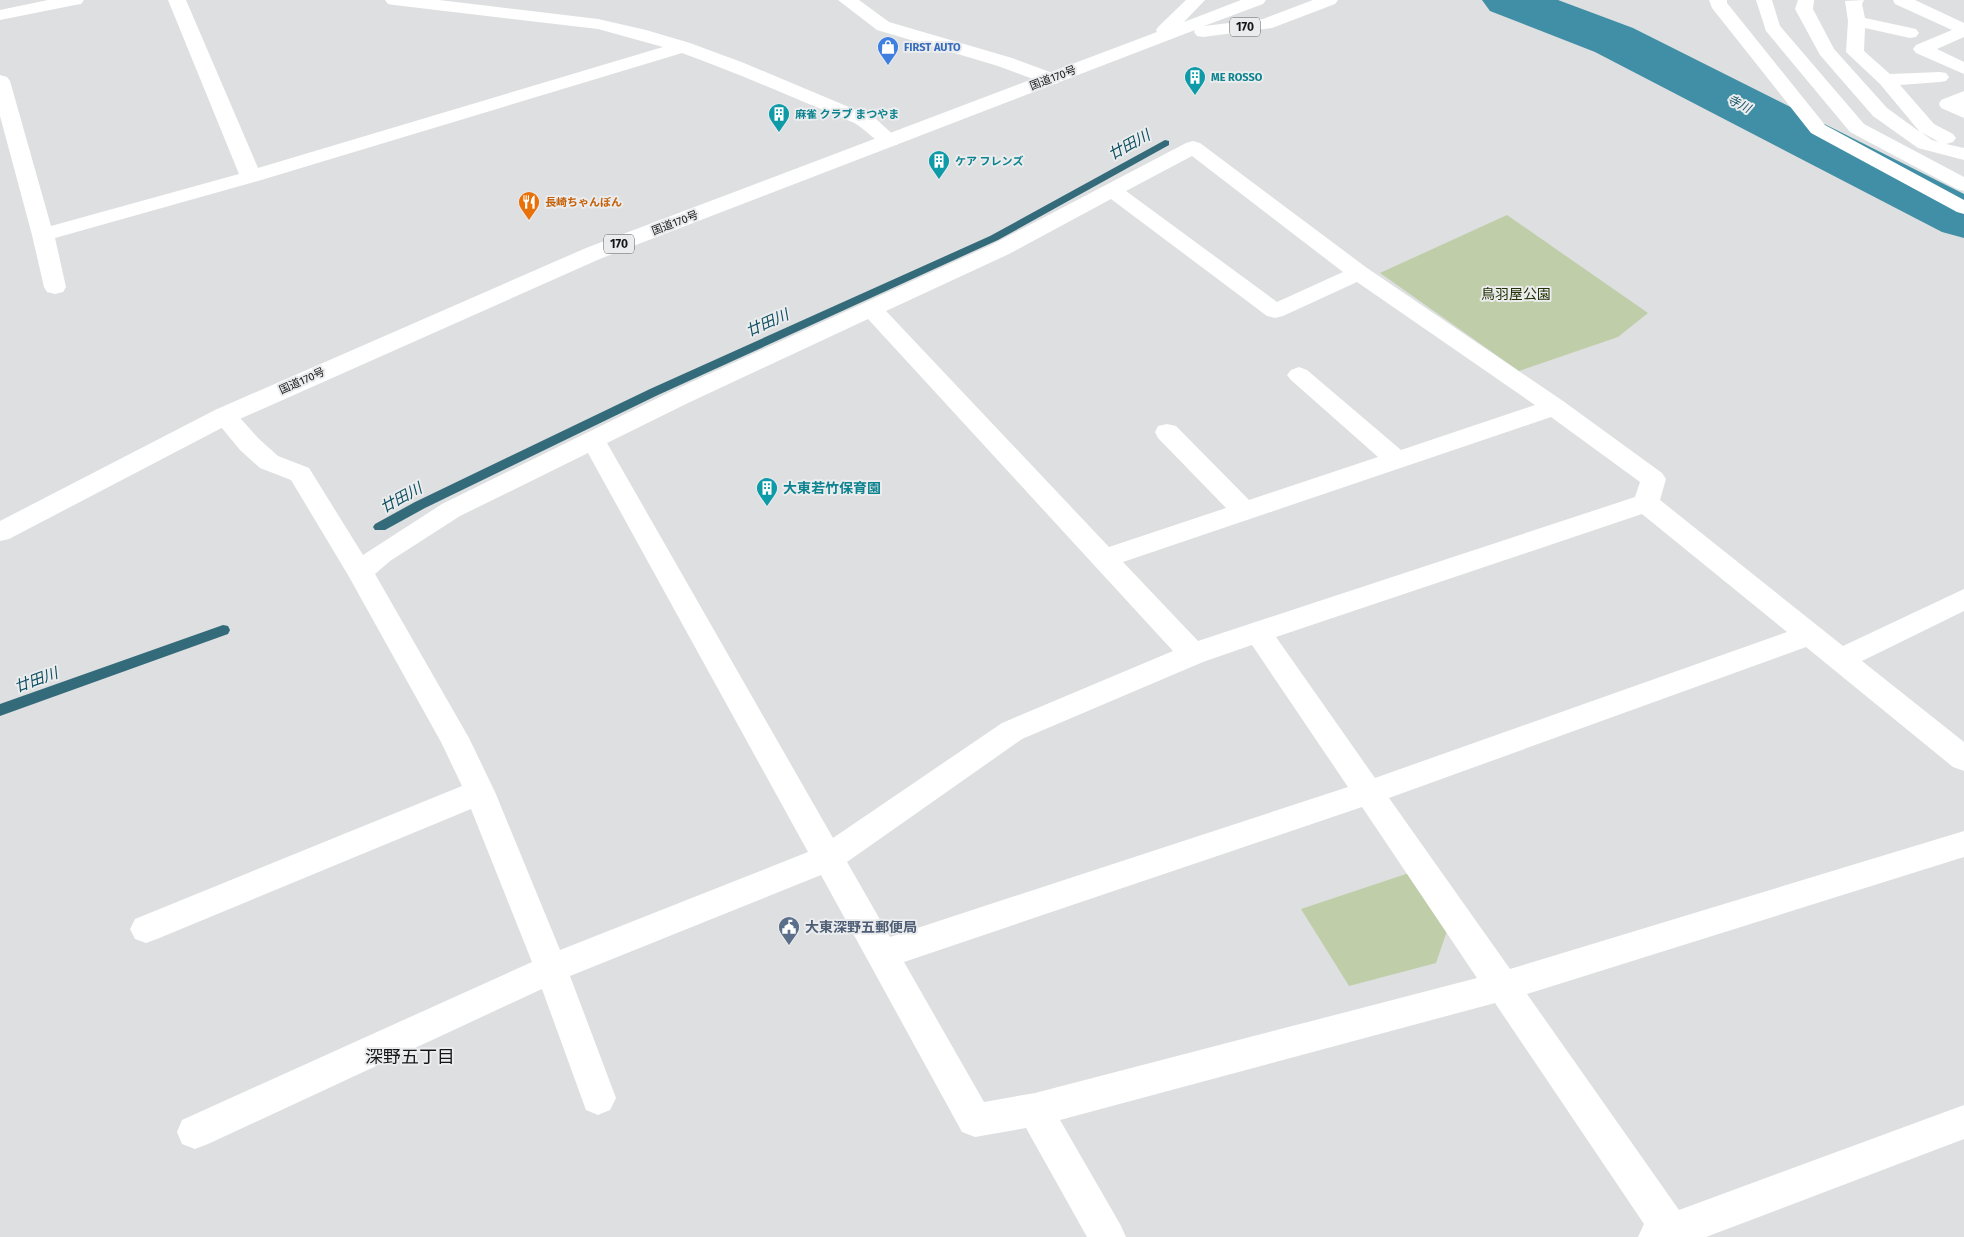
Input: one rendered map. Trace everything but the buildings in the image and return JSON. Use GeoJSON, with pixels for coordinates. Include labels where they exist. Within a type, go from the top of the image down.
{"type":"FeatureCollection","features":[{"type":"Feature","properties":{"kind":"main road"},"geometry":{"type":"LineString","coordinates":[[0,15],[75,0]]}},
{"type":"Feature","properties":{"kind":"main road"},"geometry":{"type":"LineString","coordinates":[[177,0],[252,177]]}},
{"type":"Feature","properties":{"kind":"main road"},"geometry":{"type":"LineString","coordinates":[[394,0],[598,24],[683,47],[868,122],[890,141]]}},
{"type":"Feature","properties":{"kind":"main road"},"geometry":{"type":"LineString","coordinates":[[847,0],[883,26],[1005,62],[1051,78]]}},
{"type":"Feature","properties":{"kind":"main road","name":"170"},"geometry":{"type":"LineString","coordinates":[[1157,38],[1196,0]]}},
{"type":"Feature","properties":{"kind":"main road","name":"国道170号"},"geometry":{"type":"LineString","coordinates":[[0,532],[224,416],[594,253],[1257,0]]}},
{"type":"Feature","properties":{"kind":"main road","name":"170"},"geometry":{"type":"LineString","coordinates":[[1157,38],[1266,24],[1329,0]]}},
{"type":"Feature","properties":{"kind":"main road"},"geometry":{"type":"LineString","coordinates":[[1718,0],[1718,4],[1818,130],[1964,208]]}},
{"type":"Feature","properties":{"kind":"main road"},"geometry":{"type":"LineString","coordinates":[[43,235],[252,177],[683,47]]}},
{"type":"Feature","properties":{"kind":"main road"},"geometry":{"type":"LineString","coordinates":[[0,81],[43,235],[55,287]]}},
{"type":"Feature","properties":{"kind":"main road"},"geometry":{"type":"LineString","coordinates":[[360,572],[381,554],[414,536],[451,510],[680,397],[1001,249],[1193,147],[1359,273],[1554,407],[1653,479],[1646,503]]}},
{"type":"Feature","properties":{"kind":"main road"},"geometry":{"type":"LineString","coordinates":[[1112,190],[1275,310],[1359,273]]}},
{"type":"Feature","properties":{"kind":"main road"},"geometry":{"type":"LineString","coordinates":[[872,309],[1193,654]]}},
{"type":"Feature","properties":{"kind":"main road"},"geometry":{"type":"LineString","coordinates":[[1299,375],[1397,460]]}},
{"type":"Feature","properties":{"kind":"main road"},"geometry":{"type":"LineString","coordinates":[[1105,558],[1554,407]]}},
{"type":"Feature","properties":{"kind":"main road"},"geometry":{"type":"LineString","coordinates":[[224,416],[249,444],[270,462],[300,474],[360,572],[454,738],[480,792],[551,968],[598,1098]]}},
{"type":"Feature","properties":{"kind":"main road"},"geometry":{"type":"LineString","coordinates":[[1167,432],[1245,511]]}},
{"type":"Feature","properties":{"kind":"main road"},"geometry":{"type":"LineString","coordinates":[[593,440],[975,1120],[1035,1110],[1504,986],[1964,844]]}},
{"type":"Feature","properties":{"kind":"main road"},"geometry":{"type":"LineString","coordinates":[[195,1132],[551,968],[829,858],[1012,732],[1193,654],[1646,503]]}},
{"type":"Feature","properties":{"kind":"main road"},"geometry":{"type":"LineString","coordinates":[[1646,503],[1964,759]]}},
{"type":"Feature","properties":{"kind":"main road"},"geometry":{"type":"LineString","coordinates":[[1842,659],[1964,599]]}},
{"type":"Feature","properties":{"kind":"main road"},"geometry":{"type":"LineString","coordinates":[[1258,632],[1504,986],[1668,1235],[1964,1122]]}},
{"type":"Feature","properties":{"kind":"main road"},"geometry":{"type":"LineString","coordinates":[[883,954],[1370,792],[1808,635]]}},
{"type":"Feature","properties":{"kind":"main road"},"geometry":{"type":"LineString","coordinates":[[146,929],[480,792]]}},
{"type":"Feature","properties":{"kind":"main road"},"geometry":{"type":"LineString","coordinates":[[1035,1110],[1107,1237]]}},
{"type":"Feature","properties":{"kind":"lane"},"geometry":{"type":"LineString","coordinates":[[1764,0],[1772,27],[1857,128],[1959,178]]}},
{"type":"Feature","properties":{"kind":"lane"},"geometry":{"type":"LineString","coordinates":[[1806,0],[1804,10],[1826,51],[1880,112],[1925,144],[1964,154]]}},
{"type":"Feature","properties":{"kind":"lane"},"geometry":{"type":"LineString","coordinates":[[1856,0],[1853,1],[1857,21],[1855,52],[1886,80],[1927,128],[1964,147]]}},
{"type":"Feature","properties":{"kind":"lane"},"geometry":{"type":"LineString","coordinates":[[1904,0],[1964,30]]}},
{"type":"Feature","properties":{"kind":"lane"},"geometry":{"type":"LineString","coordinates":[[1857,21],[1910,34]]}},
{"type":"Feature","properties":{"kind":"lane"},"geometry":{"type":"LineString","coordinates":[[1964,30],[1922,49],[1964,69]]}},
{"type":"Feature","properties":{"kind":"lane"},"geometry":{"type":"LineString","coordinates":[[1886,80],[1940,77]]}},
{"type":"Feature","properties":{"kind":"lane"},"geometry":{"type":"LineString","coordinates":[[1964,97],[1948,104],[1964,112]]}},
{"type":"Feature","properties":{"kind":"green space","name":"鳥羽屋公園"},"geometry":{"type":"Polygon","coordinates":[[[1507,215],[1648,313],[1618,337],[1519,371],[1380,273],[1507,215]]]}},
{"type":"Feature","properties":{"kind":"green space"},"geometry":{"type":"Polygon","coordinates":[[[1409,873],[1447,931],[1436,963],[1349,986],[1301,909],[1409,873]]]}},
{"type":"Feature","properties":{"kind":"waterway","name":"寺川"},"geometry":{"type":"LineString","coordinates":[[1509,0],[1614,40],[1964,219]]}},
{"type":"Feature","properties":{"kind":"waterway","name":"廿田川"},"geometry":{"type":"LineString","coordinates":[[380,527],[420,505],[654,392],[994,238],[1165,143]]}},
{"type":"Feature","properties":{"kind":"waterway","name":"廿田川"},"geometry":{"type":"LineString","coordinates":[[0,710],[223,630]]}},
{"type":"Feature","properties":{"kind":"place","name":"FIRST AUTO"},"geometry":{"type":"Point","coordinates":[888,66]}},
{"type":"Feature","properties":{"kind":"place","name":"ME ROSSO"},"geometry":{"type":"Point","coordinates":[1195,96]}},
{"type":"Feature","properties":{"kind":"place","name":"麻雀 クラブ まつやま"},"geometry":{"type":"Point","coordinates":[779,133]}},
{"type":"Feature","properties":{"kind":"place","name":"ケア フレンズ"},"geometry":{"type":"Point","coordinates":[939,180]}},
{"type":"Feature","properties":{"kind":"place","name":"長崎ちゃんぽん"},"geometry":{"type":"Point","coordinates":[529,221]}},
{"type":"Feature","properties":{"kind":"place","name":"大東若竹保育園"},"geometry":{"type":"Point","coordinates":[767,507]}},
{"type":"Feature","properties":{"kind":"place","name":"大東深野五郵便局"},"geometry":{"type":"Point","coordinates":[789,946]}},
{"type":"Feature","properties":{"kind":"district","name":"深野五丁目"},"geometry":{"type":"Point","coordinates":[410,1057]}}]}
